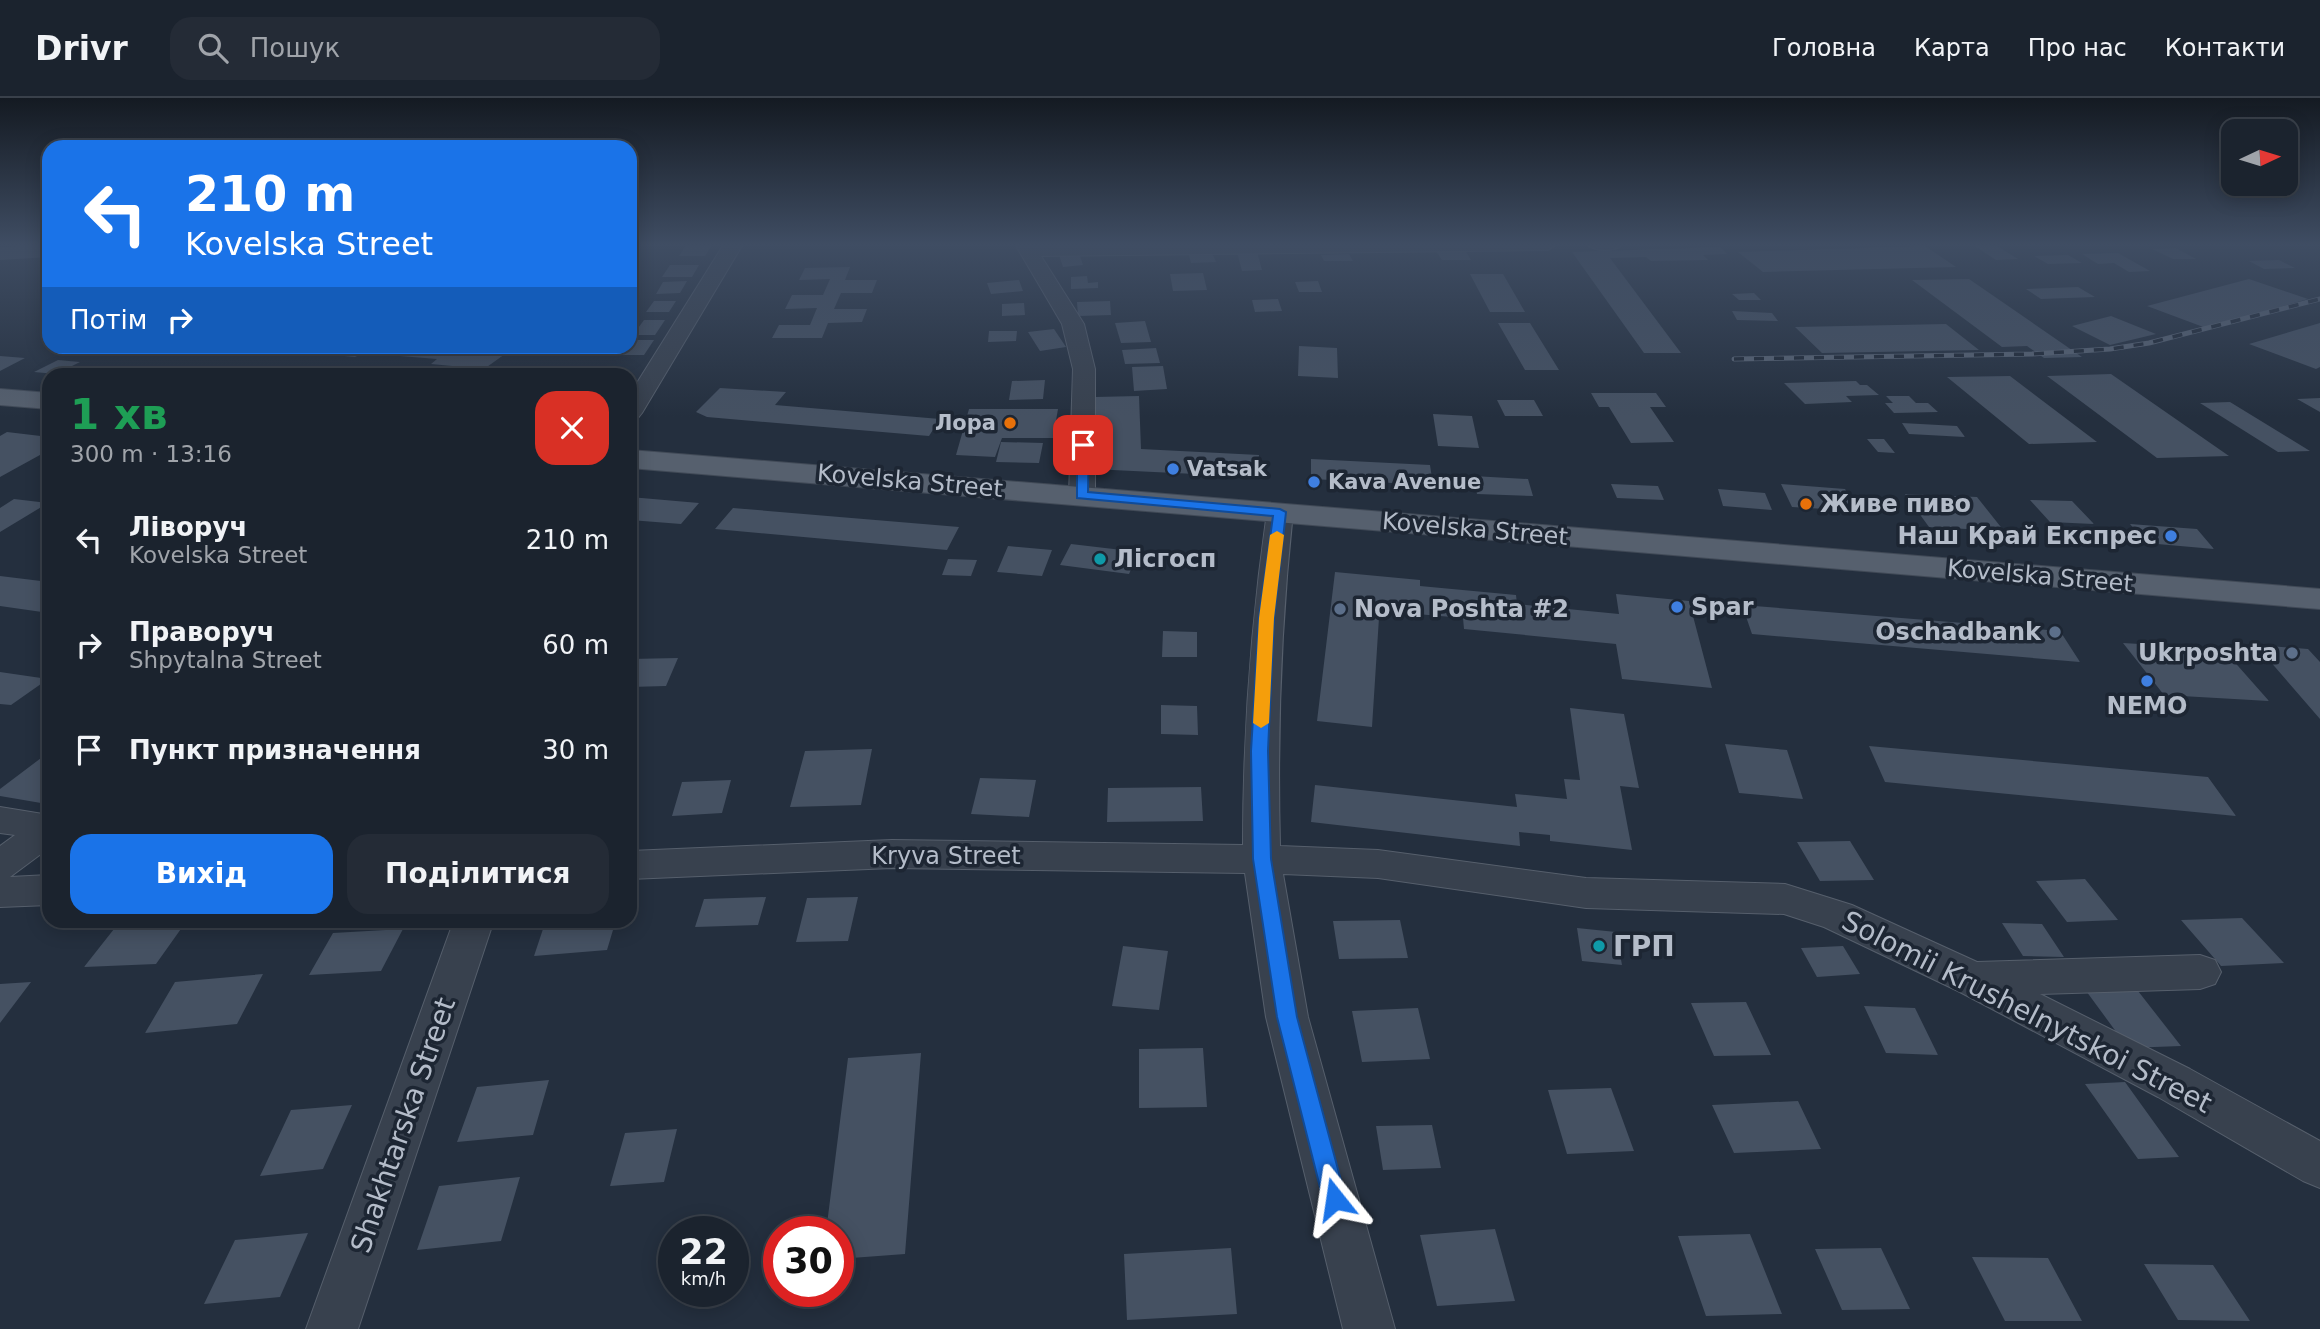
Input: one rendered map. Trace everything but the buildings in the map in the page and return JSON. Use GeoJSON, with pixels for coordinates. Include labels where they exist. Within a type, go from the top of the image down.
{"type":"FeatureCollection","features":[{"type":"Feature","properties":{"kind":"main road"},"geometry":{"type":"LineString","coordinates":[[0,397],[42,400]]}},
{"type":"Feature","properties":{"kind":"main road","name":"Kovelska Street"},"geometry":{"type":"LineString","coordinates":[[637,460],[2320,599]]}},
{"type":"Feature","properties":{"kind":"street"},"geometry":{"type":"LineString","coordinates":[[637,402],[699,301]]}},
{"type":"Feature","properties":{"kind":"street"},"geometry":{"type":"LineString","coordinates":[[1059,301],[1073,324],[1084,369],[1082,495]]}},
{"type":"Feature","properties":{"kind":"street"},"geometry":{"type":"LineString","coordinates":[[1280,512],[1267,618],[1260,751],[1262,859],[1287,1017],[1369,1329]]}},
{"type":"Feature","properties":{"kind":"street"},"geometry":{"type":"LineString","coordinates":[[0,820],[42,827]]}},
{"type":"Feature","properties":{"kind":"street"},"geometry":{"type":"LineString","coordinates":[[0,866],[42,833]]}},
{"type":"Feature","properties":{"kind":"street","name":"Kryva Street"},"geometry":{"type":"LineString","coordinates":[[637,865],[892,854],[1262,859]]}},
{"type":"Feature","properties":{"kind":"street","name":"Solomii Krushelnytskoi Street"},"geometry":{"type":"LineString","coordinates":[[1262,859],[1378,864],[1587,893],[1785,900],[1838,916],[1973,979],[2174,1083],[2320,1166]]}},
{"type":"Feature","properties":{"kind":"street"},"geometry":{"type":"LineString","coordinates":[[0,892],[42,890]]}},
{"type":"Feature","properties":{"kind":"street","name":"Shakhtarska Street"},"geometry":{"type":"LineString","coordinates":[[332,1329],[471,928]]}},
{"type":"Feature","properties":{"kind":"street"},"geometry":{"type":"LineString","coordinates":[[1973,979],[2200,972]]}},
{"type":"Feature","properties":{"kind":"railway"},"geometry":{"type":"LineString","coordinates":[[1734,359],[2032,354],[2110,349],[2149,343],[2310,301]]}},
{"type":"Feature","properties":{"kind":"slow traffic"},"geometry":{"type":"LineString","coordinates":[[1261,723],[1267,618],[1277,535]]}},
{"type":"Feature","properties":{"kind":"place","name":"Лора"},"geometry":{"type":"Point","coordinates":[1010,423]}},
{"type":"Feature","properties":{"kind":"place","name":"Vatsak"},"geometry":{"type":"Point","coordinates":[1173,469]}},
{"type":"Feature","properties":{"kind":"place","name":"Kava Avenue"},"geometry":{"type":"Point","coordinates":[1314,482]}},
{"type":"Feature","properties":{"kind":"place","name":"Живе пиво"},"geometry":{"type":"Point","coordinates":[1806,504]}},
{"type":"Feature","properties":{"kind":"place","name":"Наш Край Експрес"},"geometry":{"type":"Point","coordinates":[2171,536]}},
{"type":"Feature","properties":{"kind":"place","name":"Лісгосп"},"geometry":{"type":"Point","coordinates":[1100,559]}},
{"type":"Feature","properties":{"kind":"place","name":"Spar"},"geometry":{"type":"Point","coordinates":[1677,607]}},
{"type":"Feature","properties":{"kind":"place","name":"Nova Poshta #2"},"geometry":{"type":"Point","coordinates":[1340,609]}},
{"type":"Feature","properties":{"kind":"place","name":"Oschadbank"},"geometry":{"type":"Point","coordinates":[2055,632]}},
{"type":"Feature","properties":{"kind":"place","name":"Ukrposhta"},"geometry":{"type":"Point","coordinates":[2292,653]}},
{"type":"Feature","properties":{"kind":"place","name":"NEMO"},"geometry":{"type":"Point","coordinates":[2147,681]}},
{"type":"Feature","properties":{"kind":"place","name":"ГРП"},"geometry":{"type":"Point","coordinates":[1599,946]}},
{"type":"Feature","properties":{"kind":"route"},"geometry":{"type":"LineString","coordinates":[[1083,445],[1082,495],[1280,512],[1267,618],[1260,751],[1262,859],[1287,1017],[1335,1199]]}}]}
